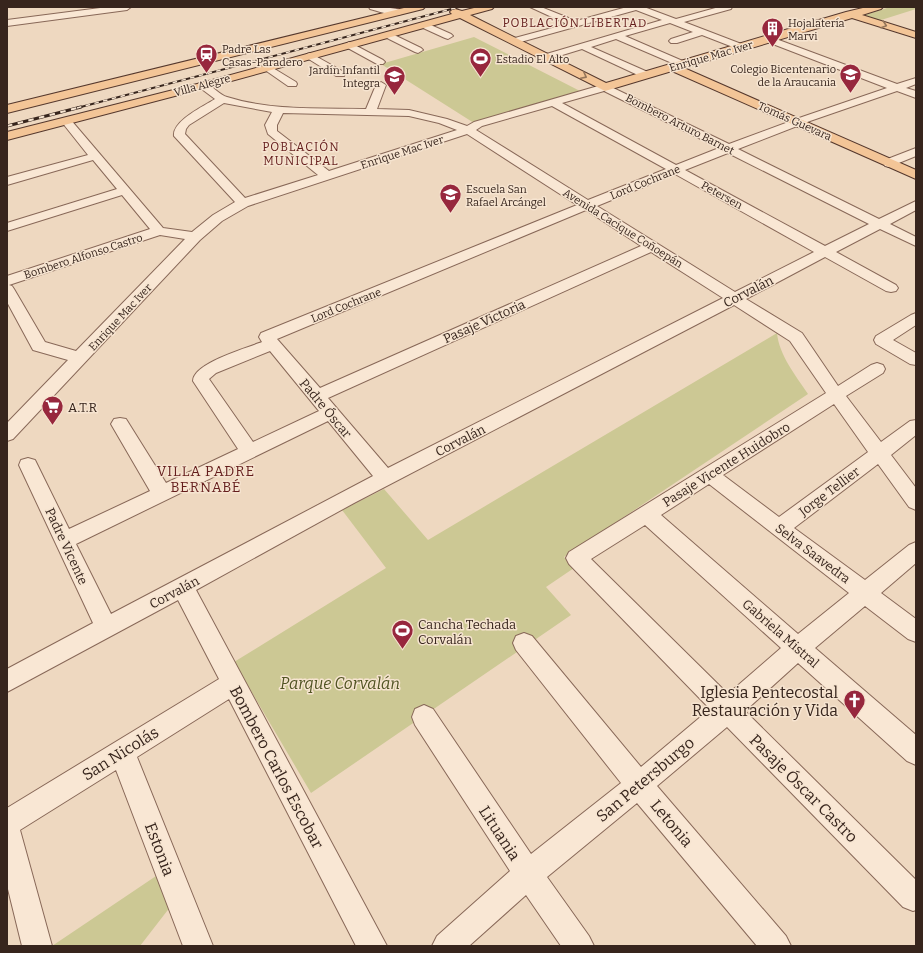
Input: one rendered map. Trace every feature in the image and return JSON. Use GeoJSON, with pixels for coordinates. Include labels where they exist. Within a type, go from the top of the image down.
{"type":"FeatureCollection","features":[{"type":"Feature","properties":{"kind":"main road"},"geometry":{"type":"LineString","coordinates":[[7,109],[294,35],[377,10],[420,7]]}},
{"type":"Feature","properties":{"kind":"main road","name":"Villa Alegre"},"geometry":{"type":"LineString","coordinates":[[7,136],[268,68],[489,7]]}},
{"type":"Feature","properties":{"kind":"main road","name":"Enrique Mac Iver"},"geometry":{"type":"LineString","coordinates":[[605,87],[878,7]]}},
{"type":"Feature","properties":{"kind":"main road","name":"Bombero Arturo Barnet"},"geometry":{"type":"LineString","coordinates":[[446,8],[498,32],[605,87]]}},
{"type":"Feature","properties":{"kind":"main road"},"geometry":{"type":"LineString","coordinates":[[7,104],[399,9]]}},
{"type":"Feature","properties":{"kind":"main road"},"geometry":{"type":"LineString","coordinates":[[835,9],[916,35]]}},
{"type":"Feature","properties":{"kind":"main road","name":"Tomás Guevara"},"geometry":{"type":"LineString","coordinates":[[678,66],[797,122],[916,175]]}},
{"type":"Feature","properties":{"kind":"street"},"geometry":{"type":"LineString","coordinates":[[7,23],[127,7]]}},
{"type":"Feature","properties":{"kind":"street"},"geometry":{"type":"LineString","coordinates":[[534,7],[574,24]]}},
{"type":"Feature","properties":{"kind":"street"},"geometry":{"type":"LineString","coordinates":[[514,41],[636,7],[741,47]]}},
{"type":"Feature","properties":{"kind":"street"},"geometry":{"type":"LineString","coordinates":[[546,57],[616,36],[728,7]]}},
{"type":"Feature","properties":{"kind":"street"},"geometry":{"type":"LineString","coordinates":[[542,20],[570,13]]}},
{"type":"Feature","properties":{"kind":"street"},"geometry":{"type":"LineString","coordinates":[[424,25],[448,36]]}},
{"type":"Feature","properties":{"kind":"street"},"geometry":{"type":"LineString","coordinates":[[498,32],[512,28]]}},
{"type":"Feature","properties":{"kind":"street"},"geometry":{"type":"LineString","coordinates":[[674,41],[702,32]]}},
{"type":"Feature","properties":{"kind":"street"},"geometry":{"type":"LineString","coordinates":[[388,35],[418,50]]}},
{"type":"Feature","properties":{"kind":"street"},"geometry":{"type":"LineString","coordinates":[[616,36],[678,66]]}},
{"type":"Feature","properties":{"kind":"street"},"geometry":{"type":"LineString","coordinates":[[768,39],[916,95]]}},
{"type":"Feature","properties":{"kind":"street"},"geometry":{"type":"LineString","coordinates":[[349,45],[380,62]]}},
{"type":"Feature","properties":{"kind":"street"},"geometry":{"type":"LineString","coordinates":[[582,46],[646,75]]}},
{"type":"Feature","properties":{"kind":"street"},"geometry":{"type":"LineString","coordinates":[[310,56],[340,74]]}},
{"type":"Feature","properties":{"kind":"street"},"geometry":{"type":"LineString","coordinates":[[268,68],[292,84]]}},
{"type":"Feature","properties":{"kind":"street","name":"Lord Cochrane"},"geometry":{"type":"LineString","coordinates":[[250,452],[201,381],[204,373],[210,369],[270,340],[587,205],[797,122],[916,81]]}},
{"type":"Feature","properties":{"kind":"street","name":"Avenida Cacique Coñoepán"},"geometry":{"type":"LineString","coordinates":[[203,85],[222,99],[279,109],[400,112],[422,115],[468,130],[796,337],[835,394],[916,502]]}},
{"type":"Feature","properties":{"kind":"street"},"geometry":{"type":"LineString","coordinates":[[370,112],[381,85]]}},
{"type":"Feature","properties":{"kind":"street","name":"Enrique Mac Iver"},"geometry":{"type":"LineString","coordinates":[[7,434],[195,237],[216,218],[243,203],[468,130],[478,124],[605,87]]}},
{"type":"Feature","properties":{"kind":"street","name":"Bombero Arturo Barnet"},"geometry":{"type":"LineString","coordinates":[[605,87],[916,242]]}},
{"type":"Feature","properties":{"kind":"street"},"geometry":{"type":"LineString","coordinates":[[222,99],[185,123],[179,133],[180,136],[243,203]]}},
{"type":"Feature","properties":{"kind":"street","name":"Petersen"},"geometry":{"type":"LineString","coordinates":[[552,102],[891,288]]}},
{"type":"Feature","properties":{"kind":"street"},"geometry":{"type":"LineString","coordinates":[[279,109],[271,125],[272,132],[327,176]]}},
{"type":"Feature","properties":{"kind":"street"},"geometry":{"type":"LineString","coordinates":[[66,121],[159,231],[195,237]]}},
{"type":"Feature","properties":{"kind":"street"},"geometry":{"type":"LineString","coordinates":[[889,163],[916,152]]}},
{"type":"Feature","properties":{"kind":"street"},"geometry":{"type":"LineString","coordinates":[[7,181],[96,156]]}},
{"type":"Feature","properties":{"kind":"street"},"geometry":{"type":"LineString","coordinates":[[7,227],[125,190]]}},
{"type":"Feature","properties":{"kind":"street","name":"Corvalán"},"geometry":{"type":"LineString","coordinates":[[7,681],[386,479],[916,205]]}},
{"type":"Feature","properties":{"kind":"street","name":"Bombero Alfonso Castro"},"geometry":{"type":"LineString","coordinates":[[7,281],[159,231]]}},
{"type":"Feature","properties":{"kind":"street","name":"Pasaje Victoria"},"geometry":{"type":"LineString","coordinates":[[316,396],[652,246]]}},
{"type":"Feature","properties":{"kind":"street"},"geometry":{"type":"LineString","coordinates":[[7,289],[39,346],[81,358]]}},
{"type":"Feature","properties":{"kind":"street"},"geometry":{"type":"LineString","coordinates":[[916,318],[882,340],[916,360]]}},
{"type":"Feature","properties":{"kind":"street","name":"Padre Óscar"},"geometry":{"type":"LineString","coordinates":[[270,340],[386,479]]}},
{"type":"Feature","properties":{"kind":"street","name":"Pasaje Vicente Huidobro"},"geometry":{"type":"LineString","coordinates":[[576,558],[877,369]]}},
{"type":"Feature","properties":{"kind":"street"},"geometry":{"type":"LineString","coordinates":[[64,540],[330,413]]}},
{"type":"Feature","properties":{"kind":"street"},"geometry":{"type":"LineString","coordinates":[[120,424],[162,494]]}},
{"type":"Feature","properties":{"kind":"street","name":"Jorge Tellier"},"geometry":{"type":"LineString","coordinates":[[779,528],[916,426]]}},
{"type":"Feature","properties":{"kind":"street","name":"Padre Vicente"},"geometry":{"type":"LineString","coordinates":[[28,465],[106,628]]}},
{"type":"Feature","properties":{"kind":"street","name":"Selva Saavedra"},"geometry":{"type":"LineString","coordinates":[[709,474],[916,632]]}},
{"type":"Feature","properties":{"kind":"street","name":"Gabriela Mistral"},"geometry":{"type":"LineString","coordinates":[[646,514],[916,752]]}},
{"type":"Feature","properties":{"kind":"street","name":"San Petersburgo"},"geometry":{"type":"LineString","coordinates":[[447,946],[528,874],[639,785],[864,592],[916,550]]}},
{"type":"Feature","properties":{"kind":"street","name":"Pasaje Óscar Castro"},"geometry":{"type":"LineString","coordinates":[[576,558],[913,898]]}},
{"type":"Feature","properties":{"kind":"street","name":"Bombero Carlos Escobar"},"geometry":{"type":"LineString","coordinates":[[183,587],[372,946]]}},
{"type":"Feature","properties":{"kind":"street","name":"Letonia"},"geometry":{"type":"LineString","coordinates":[[524,643],[639,785],[776,946]]}},
{"type":"Feature","properties":{"kind":"street","name":"San Nicolás"},"geometry":{"type":"LineString","coordinates":[[7,823],[234,683]]}},
{"type":"Feature","properties":{"kind":"street","name":"Lituania"},"geometry":{"type":"LineString","coordinates":[[424,717],[528,874],[579,946]]}},
{"type":"Feature","properties":{"kind":"street","name":"Estonia"},"geometry":{"type":"LineString","coordinates":[[122,752],[198,946]]}},
{"type":"Feature","properties":{"kind":"street"},"geometry":{"type":"LineString","coordinates":[[7,830],[37,946]]}},
{"type":"Feature","properties":{"kind":"green space"},"geometry":{"type":"Polygon","coordinates":[[[890,7],[916,7],[916,9],[878,21],[862,16],[890,7]]]}},
{"type":"Feature","properties":{"kind":"green space"},"geometry":{"type":"Polygon","coordinates":[[[283,37],[285,38],[7,105],[283,37]]]}},
{"type":"Feature","properties":{"kind":"green space","name":"Estadio El Alto"},"geometry":{"type":"Polygon","coordinates":[[[474,37],[580,91],[474,123],[381,64],[474,37]]]}},
{"type":"Feature","properties":{"kind":"green space","name":"Parque Corvalán"},"geometry":{"type":"Polygon","coordinates":[[[777,333],[781,349],[793,373],[808,394],[564,557],[574,568],[546,587],[571,615],[311,793],[234,662],[386,568],[342,510],[384,489],[428,540],[777,333]]]}},
{"type":"Feature","properties":{"kind":"green space"},"geometry":{"type":"Polygon","coordinates":[[[162,872],[174,902],[140,946],[52,946],[162,872]]]}},
{"type":"Feature","properties":{"kind":"railway"},"geometry":{"type":"LineString","coordinates":[[77,108],[459,7]]}},
{"type":"Feature","properties":{"kind":"railway"},"geometry":{"type":"LineString","coordinates":[[7,126],[81,107]]}},
{"type":"Feature","properties":{"kind":"place","name":"Hojalatería Marvi"},"geometry":{"type":"Point","coordinates":[772,48]}},
{"type":"Feature","properties":{"kind":"place","name":"Padre Las Casas-Paradero"},"geometry":{"type":"Point","coordinates":[207,74]}},
{"type":"Feature","properties":{"kind":"place","name":"Estadio El Alto"},"geometry":{"type":"Point","coordinates":[481,78]}},
{"type":"Feature","properties":{"kind":"place","name":"Colegio Bicentenario de la Araucania"},"geometry":{"type":"Point","coordinates":[851,94]}},
{"type":"Feature","properties":{"kind":"place","name":"Jardín Infantil Integra"},"geometry":{"type":"Point","coordinates":[395,96]}},
{"type":"Feature","properties":{"kind":"place","name":"Escuela San Rafael Arcángel"},"geometry":{"type":"Point","coordinates":[451,214]}},
{"type":"Feature","properties":{"kind":"place","name":"A.T.R"},"geometry":{"type":"Point","coordinates":[52,426]}},
{"type":"Feature","properties":{"kind":"place","name":"Cancha Techada Corvalán"},"geometry":{"type":"Point","coordinates":[402,650]}},
{"type":"Feature","properties":{"kind":"place","name":"Iglesia Pentecostal Restauración y Vida"},"geometry":{"type":"Point","coordinates":[854,720]}},
{"type":"Feature","properties":{"kind":"district","name":"POBLACIÓN LIBERTAD"},"geometry":{"type":"Point","coordinates":[575,23]}},
{"type":"Feature","properties":{"kind":"district","name":"POBLACIÓN MUNICIPAL"},"geometry":{"type":"Point","coordinates":[301,154]}},
{"type":"Feature","properties":{"kind":"district","name":"VILLA PADRE BERNABÉ"},"geometry":{"type":"Point","coordinates":[206,480]}}]}
